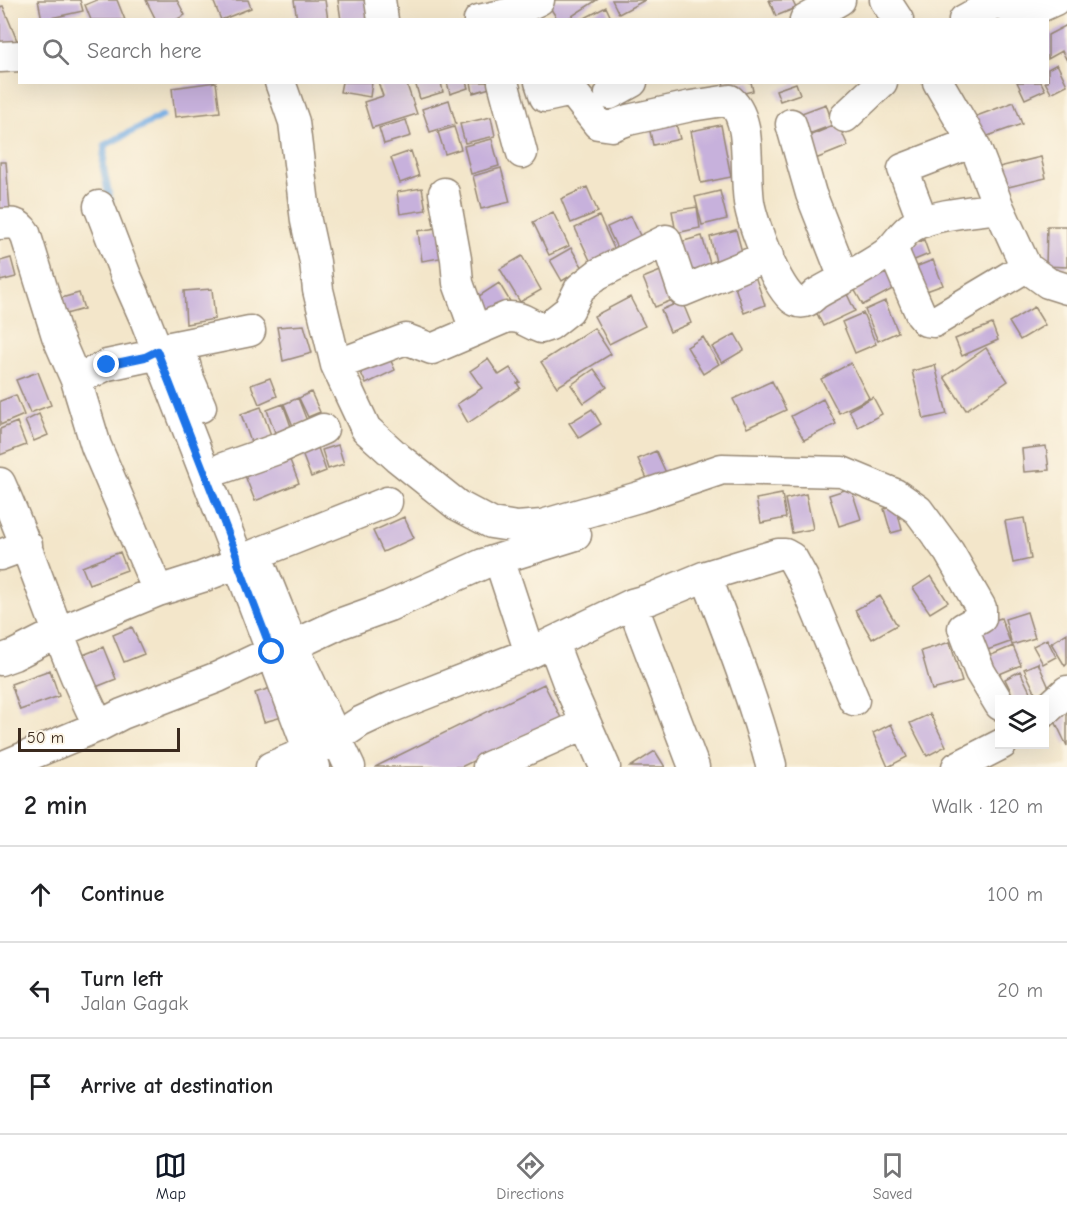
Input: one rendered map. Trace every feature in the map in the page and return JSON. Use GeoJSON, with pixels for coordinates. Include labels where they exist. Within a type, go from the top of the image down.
{"type":"FeatureCollection","features":[{"type":"Feature","properties":{"kind":"street"},"geometry":{"type":"LineString","coordinates":[[380,0],[383,18]]}},
{"type":"Feature","properties":{"kind":"street"},"geometry":{"type":"LineString","coordinates":[[808,18],[840,0]]}},
{"type":"Feature","properties":{"kind":"street"},"geometry":{"type":"LineString","coordinates":[[885,0],[897,18]]}},
{"type":"Feature","properties":{"kind":"street"},"geometry":{"type":"LineString","coordinates":[[968,18],[997,2],[1022,15],[1054,0]]}},
{"type":"Feature","properties":{"kind":"street"},"geometry":{"type":"LineString","coordinates":[[489,18],[526,10]]}},
{"type":"Feature","properties":{"kind":"street"},"geometry":{"type":"LineString","coordinates":[[0,57],[18,56]]}},
{"type":"Feature","properties":{"kind":"street"},"geometry":{"type":"LineString","coordinates":[[281,84],[294,122],[306,221],[315,262],[318,290],[336,365],[366,429],[397,457],[457,505],[491,523],[517,527],[542,525],[722,469],[842,472],[895,494],[918,510],[949,552],[981,609],[981,618],[963,628],[980,672],[995,698]]}},
{"type":"Feature","properties":{"kind":"street"},"geometry":{"type":"LineString","coordinates":[[504,84],[522,153]]}},
{"type":"Feature","properties":{"kind":"street"},"geometry":{"type":"LineString","coordinates":[[541,84],[545,97],[572,91],[598,124],[612,126],[691,105],[730,100],[737,106],[745,131],[749,203],[757,231],[774,274],[784,292],[797,302],[803,303],[810,300],[878,259],[892,248],[908,229],[922,222],[999,208]]}},
{"type":"Feature","properties":{"kind":"street"},"geometry":{"type":"LineString","coordinates":[[845,117],[880,84]]}},
{"type":"Feature","properties":{"kind":"street"},"geometry":{"type":"LineString","coordinates":[[939,84],[973,142],[999,208],[1026,267],[1048,283],[1067,289]]}},
{"type":"Feature","properties":{"kind":"street"},"geometry":{"type":"LineString","coordinates":[[791,124],[811,194],[844,278]]}},
{"type":"Feature","properties":{"kind":"street"},"geometry":{"type":"LineString","coordinates":[[922,222],[903,169],[973,142]]}},
{"type":"Feature","properties":{"kind":"street"},"geometry":{"type":"LineString","coordinates":[[444,193],[456,259],[458,284],[475,330]]}},
{"type":"Feature","properties":{"kind":"street"},"geometry":{"type":"LineString","coordinates":[[99,206],[168,348],[189,380],[223,468],[247,559],[320,750],[351,767]]}},
{"type":"Feature","properties":{"kind":"street"},"geometry":{"type":"LineString","coordinates":[[0,225],[15,223],[21,226],[25,233],[57,336],[76,380],[96,446],[158,591]]}},
{"type":"Feature","properties":{"kind":"street"},"geometry":{"type":"LineString","coordinates":[[336,365],[406,339],[432,349],[507,317],[520,316],[532,325],[541,328],[550,325],[569,310],[580,288],[598,274],[666,240],[683,291],[768,256]]}},
{"type":"Feature","properties":{"kind":"street"},"geometry":{"type":"LineString","coordinates":[[892,248],[921,315],[927,321],[934,322],[1026,267]]}},
{"type":"Feature","properties":{"kind":"street"},"geometry":{"type":"LineString","coordinates":[[76,380],[107,365],[145,357],[168,348],[250,331]]}},
{"type":"Feature","properties":{"kind":"street"},"geometry":{"type":"LineString","coordinates":[[168,348],[237,556],[247,559]]}},
{"type":"Feature","properties":{"kind":"street"},"geometry":{"type":"LineString","coordinates":[[223,468],[277,449],[323,429]]}},
{"type":"Feature","properties":{"kind":"street"},"geometry":{"type":"LineString","coordinates":[[0,483],[13,550],[59,632],[79,687],[99,726]]}},
{"type":"Feature","properties":{"kind":"street"},"geometry":{"type":"LineString","coordinates":[[0,660],[59,632],[158,591],[202,578],[387,502]]}},
{"type":"Feature","properties":{"kind":"street"},"geometry":{"type":"LineString","coordinates":[[2,767],[60,755],[99,726],[122,714],[339,624],[389,606],[483,564],[576,535]]}},
{"type":"Feature","properties":{"kind":"street"},"geometry":{"type":"LineString","coordinates":[[271,767],[320,750],[360,722],[392,707],[542,648],[632,604],[706,576],[777,554],[785,554],[792,558],[803,578],[854,700]]}},
{"type":"Feature","properties":{"kind":"street"},"geometry":{"type":"LineString","coordinates":[[499,559],[542,648],[585,724],[605,767]]}},
{"type":"Feature","properties":{"kind":"street"},"geometry":{"type":"LineString","coordinates":[[706,576],[743,674],[771,765]]}},
{"type":"Feature","properties":{"kind":"street"},"geometry":{"type":"LineString","coordinates":[[632,604],[694,767]]}},
{"type":"Feature","properties":{"kind":"street"},"geometry":{"type":"LineString","coordinates":[[1049,707],[1067,691]]}},
{"type":"Feature","properties":{"kind":"street"},"geometry":{"type":"LineString","coordinates":[[488,767],[585,724]]}},
{"type":"Feature","properties":{"kind":"street"},"geometry":{"type":"LineString","coordinates":[[957,767],[995,748]]}},
{"type":"Feature","properties":{"kind":"street"},"geometry":{"type":"LineString","coordinates":[[1004,749],[1013,767]]}},
{"type":"Feature","properties":{"kind":"building"},"geometry":{"type":"Polygon","coordinates":[[[38,0],[80,0],[83,11],[42,18],[38,0]]]}},
{"type":"Feature","properties":{"kind":"building"},"geometry":{"type":"Polygon","coordinates":[[[97,0],[117,0],[124,18],[90,18],[85,5],[97,0]]]}},
{"type":"Feature","properties":{"kind":"building"},"geometry":{"type":"Polygon","coordinates":[[[146,0],[177,0],[185,15],[180,18],[155,18],[146,0]]]}},
{"type":"Feature","properties":{"kind":"building"},"geometry":{"type":"Polygon","coordinates":[[[213,0],[248,0],[251,8],[220,18],[213,0]]]}},
{"type":"Feature","properties":{"kind":"building"},"geometry":{"type":"Polygon","coordinates":[[[294,0],[325,0],[328,18],[297,18],[294,0]]]}},
{"type":"Feature","properties":{"kind":"building"},"geometry":{"type":"Polygon","coordinates":[[[338,0],[369,0],[372,18],[341,18],[338,0]]]}},
{"type":"Feature","properties":{"kind":"building"},"geometry":{"type":"Polygon","coordinates":[[[545,0],[597,0],[569,18],[557,18],[545,0]]]}},
{"type":"Feature","properties":{"kind":"building"},"geometry":{"type":"Polygon","coordinates":[[[612,0],[645,0],[619,14],[612,0]]]}},
{"type":"Feature","properties":{"kind":"building"},"geometry":{"type":"Polygon","coordinates":[[[769,0],[792,0],[796,8],[776,16],[769,0]]]}},
{"type":"Feature","properties":{"kind":"building"},"geometry":{"type":"Polygon","coordinates":[[[3,6],[18,43],[0,50],[0,7],[3,6]]]}},
{"type":"Feature","properties":{"kind":"building"},"geometry":{"type":"Polygon","coordinates":[[[606,7],[611,18],[585,18],[606,7]]]}},
{"type":"Feature","properties":{"kind":"building"},"geometry":{"type":"Polygon","coordinates":[[[1067,25],[1067,61],[1062,51],[1049,58],[1049,34],[1067,25]]]}},
{"type":"Feature","properties":{"kind":"building"},"geometry":{"type":"Polygon","coordinates":[[[1057,64],[1067,85],[1051,93],[1046,84],[1049,84],[1049,68],[1057,64]]]}},
{"type":"Feature","properties":{"kind":"building"},"geometry":{"type":"Polygon","coordinates":[[[216,84],[220,112],[175,117],[172,88],[216,84]]]}},
{"type":"Feature","properties":{"kind":"building"},"geometry":{"type":"Polygon","coordinates":[[[342,84],[372,84],[370,97],[340,92],[342,84]]]}},
{"type":"Feature","properties":{"kind":"building"},"geometry":{"type":"Polygon","coordinates":[[[379,84],[407,84],[417,114],[372,128],[364,102],[383,96],[379,84]]]}},
{"type":"Feature","properties":{"kind":"building"},"geometry":{"type":"Polygon","coordinates":[[[416,84],[441,84],[443,92],[420,99],[416,84]]]}},
{"type":"Feature","properties":{"kind":"building"},"geometry":{"type":"Polygon","coordinates":[[[448,84],[467,84],[468,88],[450,94],[448,84]]]}},
{"type":"Feature","properties":{"kind":"building"},"geometry":{"type":"Polygon","coordinates":[[[471,84],[489,84],[490,88],[473,93],[471,84]]]}},
{"type":"Feature","properties":{"kind":"building"},"geometry":{"type":"Polygon","coordinates":[[[724,84],[751,84],[753,91],[727,97],[724,84]]]}},
{"type":"Feature","properties":{"kind":"building"},"geometry":{"type":"Polygon","coordinates":[[[796,84],[800,94],[780,101],[776,90],[796,84]]]}},
{"type":"Feature","properties":{"kind":"building"},"geometry":{"type":"Polygon","coordinates":[[[1018,84],[1042,84],[1045,90],[1025,99],[1018,84]]]}},
{"type":"Feature","properties":{"kind":"building"},"geometry":{"type":"Polygon","coordinates":[[[449,100],[456,124],[430,132],[422,109],[449,100]]]}},
{"type":"Feature","properties":{"kind":"building"},"geometry":{"type":"Polygon","coordinates":[[[1014,102],[1022,124],[982,138],[974,117],[1014,102]]]}},
{"type":"Feature","properties":{"kind":"building"},"geometry":{"type":"Polygon","coordinates":[[[826,104],[833,125],[798,138],[791,117],[826,104]]]}},
{"type":"Feature","properties":{"kind":"building"},"geometry":{"type":"Polygon","coordinates":[[[491,117],[495,136],[465,143],[460,124],[491,117]]]}},
{"type":"Feature","properties":{"kind":"building"},"geometry":{"type":"Polygon","coordinates":[[[406,120],[411,136],[384,144],[379,128],[406,120]]]}},
{"type":"Feature","properties":{"kind":"building"},"geometry":{"type":"Polygon","coordinates":[[[675,120],[680,139],[653,145],[649,127],[675,120]]]}},
{"type":"Feature","properties":{"kind":"building"},"geometry":{"type":"Polygon","coordinates":[[[838,124],[848,146],[808,162],[799,140],[838,124]]]}},
{"type":"Feature","properties":{"kind":"building"},"geometry":{"type":"Polygon","coordinates":[[[721,125],[731,177],[701,183],[691,131],[721,125]]]}},
{"type":"Feature","properties":{"kind":"building"},"geometry":{"type":"Polygon","coordinates":[[[454,127],[461,149],[445,154],[438,132],[454,127]]]}},
{"type":"Feature","properties":{"kind":"building"},"geometry":{"type":"Polygon","coordinates":[[[492,139],[499,166],[471,174],[464,146],[492,139]]]}},
{"type":"Feature","properties":{"kind":"building"},"geometry":{"type":"Polygon","coordinates":[[[411,151],[419,176],[400,183],[391,158],[411,151]]]}},
{"type":"Feature","properties":{"kind":"building"},"geometry":{"type":"Polygon","coordinates":[[[1041,157],[1046,178],[1004,188],[999,167],[1041,157]]]}},
{"type":"Feature","properties":{"kind":"building"},"geometry":{"type":"Polygon","coordinates":[[[0,162],[6,162],[10,210],[0,211],[0,162]]]}},
{"type":"Feature","properties":{"kind":"building"},"geometry":{"type":"Polygon","coordinates":[[[501,168],[510,202],[481,209],[473,176],[501,168]]]}},
{"type":"Feature","properties":{"kind":"building"},"geometry":{"type":"Polygon","coordinates":[[[587,187],[598,212],[571,223],[561,199],[587,187]]]}},
{"type":"Feature","properties":{"kind":"building"},"geometry":{"type":"Polygon","coordinates":[[[422,188],[426,210],[400,214],[397,192],[422,188]]]}},
{"type":"Feature","properties":{"kind":"building"},"geometry":{"type":"Polygon","coordinates":[[[720,191],[727,219],[702,225],[695,197],[720,191]]]}},
{"type":"Feature","properties":{"kind":"building"},"geometry":{"type":"Polygon","coordinates":[[[697,207],[700,228],[676,233],[672,211],[697,207]]]}},
{"type":"Feature","properties":{"kind":"building"},"geometry":{"type":"Polygon","coordinates":[[[553,212],[569,246],[549,255],[533,222],[553,212]]]}},
{"type":"Feature","properties":{"kind":"building"},"geometry":{"type":"Polygon","coordinates":[[[599,216],[618,257],[594,269],[575,228],[599,216]]]}},
{"type":"Feature","properties":{"kind":"building"},"geometry":{"type":"Polygon","coordinates":[[[631,216],[642,240],[618,250],[607,227],[631,216]]]}},
{"type":"Feature","properties":{"kind":"building"},"geometry":{"type":"Polygon","coordinates":[[[1047,226],[1067,226],[1067,267],[1046,266],[1047,226]]]}},
{"type":"Feature","properties":{"kind":"building"},"geometry":{"type":"Polygon","coordinates":[[[443,227],[452,256],[422,261],[418,231],[443,227]]]}},
{"type":"Feature","properties":{"kind":"building"},"geometry":{"type":"Polygon","coordinates":[[[736,230],[745,263],[718,270],[710,237],[736,230]]]}},
{"type":"Feature","properties":{"kind":"building"},"geometry":{"type":"Polygon","coordinates":[[[702,236],[713,274],[683,282],[673,244],[702,236]]]}},
{"type":"Feature","properties":{"kind":"building"},"geometry":{"type":"Polygon","coordinates":[[[924,240],[929,254],[907,263],[901,248],[924,240]]]}},
{"type":"Feature","properties":{"kind":"building"},"geometry":{"type":"Polygon","coordinates":[[[571,248],[583,268],[562,281],[550,260],[571,248]]]}},
{"type":"Feature","properties":{"kind":"building"},"geometry":{"type":"Polygon","coordinates":[[[522,256],[541,290],[520,302],[500,269],[522,256]]]}},
{"type":"Feature","properties":{"kind":"building"},"geometry":{"type":"Polygon","coordinates":[[[11,258],[16,277],[0,281],[0,261],[11,258]]]}},
{"type":"Feature","properties":{"kind":"building"},"geometry":{"type":"Polygon","coordinates":[[[933,260],[943,285],[918,294],[908,270],[933,260]]]}},
{"type":"Feature","properties":{"kind":"building"},"geometry":{"type":"Polygon","coordinates":[[[889,266],[900,285],[863,305],[853,287],[889,266]]]}},
{"type":"Feature","properties":{"kind":"building"},"geometry":{"type":"Polygon","coordinates":[[[668,268],[680,297],[655,307],[643,278],[668,268]]]}},
{"type":"Feature","properties":{"kind":"building"},"geometry":{"type":"Polygon","coordinates":[[[755,276],[765,305],[744,313],[734,284],[755,276]]]}},
{"type":"Feature","properties":{"kind":"building"},"geometry":{"type":"Polygon","coordinates":[[[499,283],[511,303],[485,319],[473,300],[499,283]]]}},
{"type":"Feature","properties":{"kind":"building"},"geometry":{"type":"Polygon","coordinates":[[[212,289],[215,319],[186,324],[184,291],[212,289]]]}},
{"type":"Feature","properties":{"kind":"building"},"geometry":{"type":"Polygon","coordinates":[[[845,290],[855,311],[823,326],[813,305],[845,290]]]}},
{"type":"Feature","properties":{"kind":"building"},"geometry":{"type":"Polygon","coordinates":[[[79,293],[84,309],[55,317],[51,301],[79,293]]]}},
{"type":"Feature","properties":{"kind":"building"},"geometry":{"type":"Polygon","coordinates":[[[630,297],[645,326],[609,344],[594,316],[630,297]]]}},
{"type":"Feature","properties":{"kind":"building"},"geometry":{"type":"Polygon","coordinates":[[[682,301],[691,323],[670,332],[661,310],[682,301]]]}},
{"type":"Feature","properties":{"kind":"building"},"geometry":{"type":"Polygon","coordinates":[[[885,301],[898,332],[878,341],[865,310],[885,301]]]}},
{"type":"Feature","properties":{"kind":"building"},"geometry":{"type":"Polygon","coordinates":[[[1034,307],[1045,325],[1020,340],[1009,322],[1034,307]]]}},
{"type":"Feature","properties":{"kind":"building"},"geometry":{"type":"Polygon","coordinates":[[[863,313],[876,344],[855,353],[842,322],[863,313]]]}},
{"type":"Feature","properties":{"kind":"building"},"geometry":{"type":"Polygon","coordinates":[[[992,324],[998,340],[962,356],[955,339],[992,324]]]}},
{"type":"Feature","properties":{"kind":"building"},"geometry":{"type":"Polygon","coordinates":[[[304,325],[312,353],[283,361],[277,327],[304,325]]]}},
{"type":"Feature","properties":{"kind":"building"},"geometry":{"type":"Polygon","coordinates":[[[594,328],[611,354],[557,387],[541,362],[594,328]]]}},
{"type":"Feature","properties":{"kind":"building"},"geometry":{"type":"Polygon","coordinates":[[[735,334],[744,350],[722,363],[712,347],[735,334]]]}},
{"type":"Feature","properties":{"kind":"building"},"geometry":{"type":"Polygon","coordinates":[[[703,337],[719,364],[703,374],[687,347],[703,337]]]}},
{"type":"Feature","properties":{"kind":"building"},"geometry":{"type":"Polygon","coordinates":[[[986,348],[1008,381],[966,410],[944,377],[986,348]]]}},
{"type":"Feature","properties":{"kind":"building"},"geometry":{"type":"Polygon","coordinates":[[[387,352],[395,370],[366,384],[358,366],[387,352]]]}},
{"type":"Feature","properties":{"kind":"building"},"geometry":{"type":"Polygon","coordinates":[[[488,359],[499,375],[510,368],[520,382],[517,383],[520,388],[468,423],[457,404],[482,388],[470,371],[488,359]]]}},
{"type":"Feature","properties":{"kind":"building"},"geometry":{"type":"Polygon","coordinates":[[[851,363],[869,398],[839,413],[821,379],[851,363]]]}},
{"type":"Feature","properties":{"kind":"building"},"geometry":{"type":"Polygon","coordinates":[[[935,365],[947,414],[924,419],[912,371],[935,365]]]}},
{"type":"Feature","properties":{"kind":"building"},"geometry":{"type":"Polygon","coordinates":[[[594,369],[607,387],[584,403],[571,385],[594,369]]]}},
{"type":"Feature","properties":{"kind":"building"},"geometry":{"type":"Polygon","coordinates":[[[38,372],[51,405],[30,413],[16,380],[38,372]]]}},
{"type":"Feature","properties":{"kind":"building"},"geometry":{"type":"Polygon","coordinates":[[[270,378],[277,396],[259,404],[251,385],[270,378]]]}},
{"type":"Feature","properties":{"kind":"building"},"geometry":{"type":"Polygon","coordinates":[[[772,381],[786,410],[747,428],[733,399],[772,381]]]}},
{"type":"Feature","properties":{"kind":"building"},"geometry":{"type":"Polygon","coordinates":[[[311,392],[320,412],[308,417],[299,398],[311,392]]]}},
{"type":"Feature","properties":{"kind":"building"},"geometry":{"type":"Polygon","coordinates":[[[16,395],[24,415],[0,425],[0,401],[16,395]]]}},
{"type":"Feature","properties":{"kind":"building"},"geometry":{"type":"Polygon","coordinates":[[[873,397],[882,414],[858,427],[849,410],[873,397]]]}},
{"type":"Feature","properties":{"kind":"building"},"geometry":{"type":"Polygon","coordinates":[[[298,398],[307,421],[293,426],[284,404],[298,398]]]}},
{"type":"Feature","properties":{"kind":"building"},"geometry":{"type":"Polygon","coordinates":[[[823,399],[836,424],[804,440],[791,416],[823,399]]]}},
{"type":"Feature","properties":{"kind":"building"},"geometry":{"type":"Polygon","coordinates":[[[283,404],[294,435],[278,441],[267,410],[283,404]]]}},
{"type":"Feature","properties":{"kind":"building"},"geometry":{"type":"Polygon","coordinates":[[[261,407],[272,438],[252,445],[241,414],[261,407]]]}},
{"type":"Feature","properties":{"kind":"building"},"geometry":{"type":"Polygon","coordinates":[[[592,409],[601,424],[579,438],[569,423],[592,409]]]}},
{"type":"Feature","properties":{"kind":"building"},"geometry":{"type":"Polygon","coordinates":[[[39,414],[48,435],[34,441],[25,421],[39,414]]]}},
{"type":"Feature","properties":{"kind":"building"},"geometry":{"type":"Polygon","coordinates":[[[17,422],[26,445],[0,455],[0,429],[17,422]]]}},
{"type":"Feature","properties":{"kind":"building"},"geometry":{"type":"Polygon","coordinates":[[[317,445],[326,471],[311,477],[301,451],[317,445]]]}},
{"type":"Feature","properties":{"kind":"building"},"geometry":{"type":"Polygon","coordinates":[[[338,445],[344,464],[328,469],[322,450],[338,445]]]}},
{"type":"Feature","properties":{"kind":"building"},"geometry":{"type":"Polygon","coordinates":[[[1046,446],[1049,470],[1024,472],[1022,449],[1046,446]]]}},
{"type":"Feature","properties":{"kind":"building"},"geometry":{"type":"Polygon","coordinates":[[[656,451],[667,475],[649,483],[638,459],[656,451]]]}},
{"type":"Feature","properties":{"kind":"building"},"geometry":{"type":"Polygon","coordinates":[[[288,455],[299,483],[255,501],[244,473],[288,455]]]}},
{"type":"Feature","properties":{"kind":"building"},"geometry":{"type":"Polygon","coordinates":[[[851,488],[861,519],[839,526],[829,495],[851,488]]]}},
{"type":"Feature","properties":{"kind":"building"},"geometry":{"type":"Polygon","coordinates":[[[782,494],[786,518],[761,523],[756,499],[782,494]]]}},
{"type":"Feature","properties":{"kind":"building"},"geometry":{"type":"Polygon","coordinates":[[[806,494],[813,529],[792,533],[785,499],[806,494]]]}},
{"type":"Feature","properties":{"kind":"building"},"geometry":{"type":"Polygon","coordinates":[[[896,506],[902,530],[891,533],[884,509],[896,506]]]}},
{"type":"Feature","properties":{"kind":"building"},"geometry":{"type":"Polygon","coordinates":[[[404,517],[414,538],[383,552],[373,531],[404,517]]]}},
{"type":"Feature","properties":{"kind":"building"},"geometry":{"type":"Polygon","coordinates":[[[1024,518],[1031,559],[1013,563],[1005,521],[1024,518]]]}},
{"type":"Feature","properties":{"kind":"building"},"geometry":{"type":"Polygon","coordinates":[[[120,552],[127,570],[89,584],[82,567],[120,552]]]}},
{"type":"Feature","properties":{"kind":"building"},"geometry":{"type":"Polygon","coordinates":[[[931,576],[948,602],[930,613],[913,588],[931,576]]]}},
{"type":"Feature","properties":{"kind":"building"},"geometry":{"type":"Polygon","coordinates":[[[880,596],[897,625],[872,639],[855,610],[880,596]]]}},
{"type":"Feature","properties":{"kind":"building"},"geometry":{"type":"Polygon","coordinates":[[[1027,612],[1035,638],[1012,645],[1005,619],[1027,612]]]}},
{"type":"Feature","properties":{"kind":"building"},"geometry":{"type":"Polygon","coordinates":[[[1001,618],[1010,642],[976,654],[967,630],[1001,618]]]}},
{"type":"Feature","properties":{"kind":"building"},"geometry":{"type":"Polygon","coordinates":[[[132,627],[144,654],[124,662],[113,635],[132,627]]]}},
{"type":"Feature","properties":{"kind":"building"},"geometry":{"type":"Polygon","coordinates":[[[1067,633],[1067,664],[1065,666],[1051,643],[1067,633]]]}},
{"type":"Feature","properties":{"kind":"building"},"geometry":{"type":"Polygon","coordinates":[[[1047,639],[1056,657],[1043,664],[1033,646],[1047,639]]]}},
{"type":"Feature","properties":{"kind":"building"},"geometry":{"type":"Polygon","coordinates":[[[950,642],[962,682],[932,690],[921,651],[950,642]]]}},
{"type":"Feature","properties":{"kind":"building"},"geometry":{"type":"Polygon","coordinates":[[[1013,646],[1021,665],[990,678],[982,659],[1013,646]]]}},
{"type":"Feature","properties":{"kind":"building"},"geometry":{"type":"Polygon","coordinates":[[[103,647],[116,679],[86,691],[73,659],[103,647]]]}},
{"type":"Feature","properties":{"kind":"building"},"geometry":{"type":"Polygon","coordinates":[[[1038,663],[1050,690],[1037,695],[1024,669],[1038,663]]]}},
{"type":"Feature","properties":{"kind":"building"},"geometry":{"type":"Polygon","coordinates":[[[50,670],[59,696],[20,710],[11,684],[50,670]]]}},
{"type":"Feature","properties":{"kind":"building"},"geometry":{"type":"Polygon","coordinates":[[[1020,671],[1032,695],[1013,695],[1005,679],[1020,671]]]}},
{"type":"Feature","properties":{"kind":"building"},"geometry":{"type":"Polygon","coordinates":[[[544,684],[561,718],[461,767],[375,767],[544,684]]]}},
{"type":"Feature","properties":{"kind":"building"},"geometry":{"type":"Polygon","coordinates":[[[277,686],[286,716],[264,722],[255,693],[277,686]]]}},
{"type":"Feature","properties":{"kind":"building"},"geometry":{"type":"Polygon","coordinates":[[[1067,709],[1067,746],[1052,715],[1067,709]]]}},
{"type":"Feature","properties":{"kind":"building"},"geometry":{"type":"Polygon","coordinates":[[[930,714],[946,746],[927,756],[910,723],[930,714]]]}},
{"type":"Feature","properties":{"kind":"building"},"geometry":{"type":"Polygon","coordinates":[[[891,724],[907,757],[888,767],[873,733],[891,724]]]}},
{"type":"Feature","properties":{"kind":"building"},"geometry":{"type":"Polygon","coordinates":[[[655,751],[665,767],[630,767],[655,751]]]}},
{"type":"Feature","properties":{"kind":"waterway"},"geometry":{"type":"LineString","coordinates":[[110,201],[103,166],[105,145],[162,116]]}},
{"type":"Feature","properties":{"kind":"route"},"geometry":{"type":"LineString","coordinates":[[107,365],[145,357],[157,351],[272,652]]}}]}
